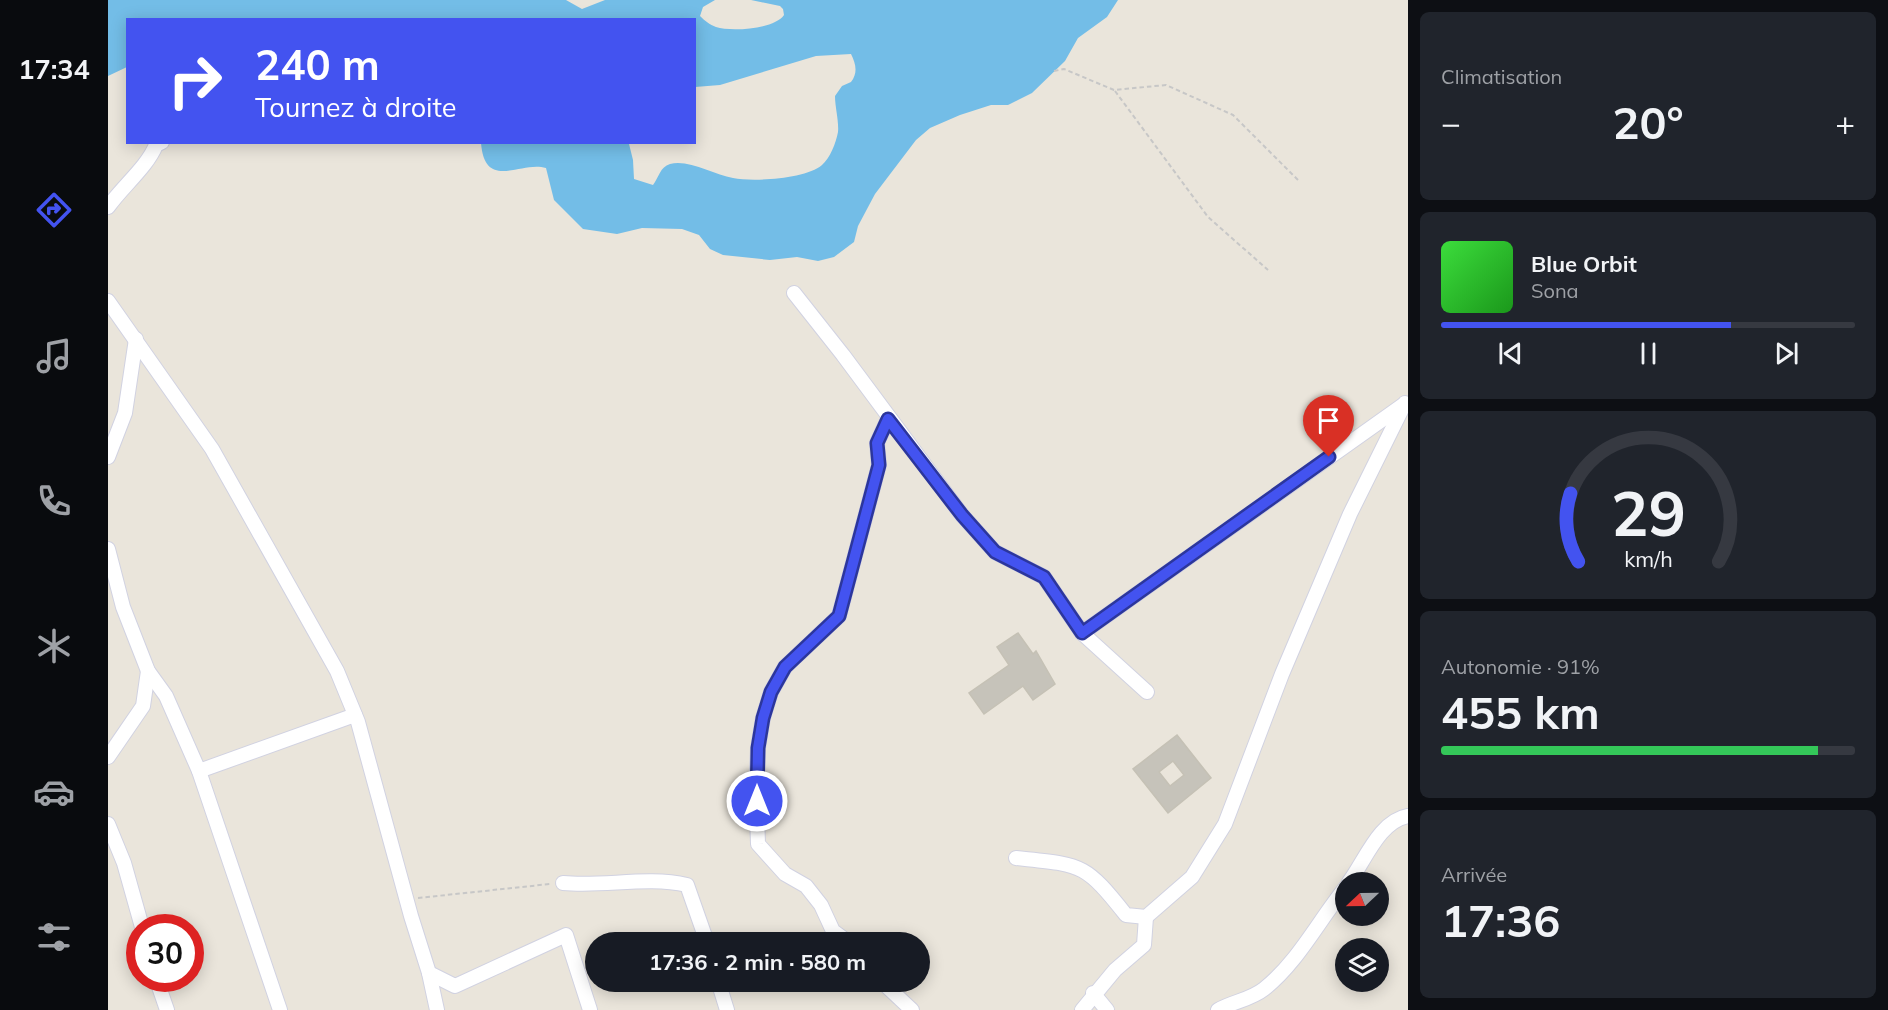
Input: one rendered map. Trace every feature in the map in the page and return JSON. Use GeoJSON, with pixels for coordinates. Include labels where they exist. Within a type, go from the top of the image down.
{"type":"FeatureCollection","features":[{"type":"Feature","properties":{"kind":"street"},"geometry":{"type":"LineString","coordinates":[[108,207],[123,185],[151,159],[158,144]]}},
{"type":"Feature","properties":{"kind":"street"},"geometry":{"type":"LineString","coordinates":[[794,293],[975,530],[995,552],[1044,577],[1082,633],[1147,692]]}},
{"type":"Feature","properties":{"kind":"street"},"geometry":{"type":"LineString","coordinates":[[108,301],[212,449],[337,671],[355,715],[406,900],[429,973],[437,1010]]}},
{"type":"Feature","properties":{"kind":"street"},"geometry":{"type":"LineString","coordinates":[[108,457],[125,413],[136,339]]}},
{"type":"Feature","properties":{"kind":"street"},"geometry":{"type":"LineString","coordinates":[[1082,633],[1407,402]]}},
{"type":"Feature","properties":{"kind":"street"},"geometry":{"type":"LineString","coordinates":[[1082,1010],[1093,993],[1143,945],[1146,917],[1192,877],[1225,824],[1282,674],[1346,524],[1407,402]]}},
{"type":"Feature","properties":{"kind":"street"},"geometry":{"type":"LineString","coordinates":[[834,932],[821,905],[806,886],[785,874],[758,844],[756,788],[758,748],[763,718],[771,692],[785,667],[839,616],[879,465],[877,443],[888,419]]}},
{"type":"Feature","properties":{"kind":"street"},"geometry":{"type":"LineString","coordinates":[[108,549],[123,608],[148,671],[166,696],[199,771],[280,1010]]}},
{"type":"Feature","properties":{"kind":"street"},"geometry":{"type":"LineString","coordinates":[[108,757],[143,706],[148,671]]}},
{"type":"Feature","properties":{"kind":"street"},"geometry":{"type":"LineString","coordinates":[[199,771],[355,715]]}},
{"type":"Feature","properties":{"kind":"street"},"geometry":{"type":"LineString","coordinates":[[1357,872],[1374,838],[1408,816]]}},
{"type":"Feature","properties":{"kind":"street"},"geometry":{"type":"LineString","coordinates":[[108,824],[124,863],[138,914]]}},
{"type":"Feature","properties":{"kind":"street"},"geometry":{"type":"LineString","coordinates":[[1016,858],[1069,864],[1087,871],[1100,882],[1126,915],[1146,917]]}},
{"type":"Feature","properties":{"kind":"street"},"geometry":{"type":"LineString","coordinates":[[563,883],[584,885],[668,881],[687,885],[703,932]]}},
{"type":"Feature","properties":{"kind":"street"},"geometry":{"type":"LineString","coordinates":[[1218,1010],[1232,1002],[1245,1001],[1265,988],[1295,957],[1335,901]]}},
{"type":"Feature","properties":{"kind":"street"},"geometry":{"type":"LineString","coordinates":[[429,973],[455,986],[566,935],[590,1010]]}},
{"type":"Feature","properties":{"kind":"street"},"geometry":{"type":"LineString","coordinates":[[160,992],[166,1010]]}},
{"type":"Feature","properties":{"kind":"street"},"geometry":{"type":"LineString","coordinates":[[721,992],[727,1010]]}},
{"type":"Feature","properties":{"kind":"street"},"geometry":{"type":"LineString","coordinates":[[893,992],[912,1010]]}},
{"type":"Feature","properties":{"kind":"street"},"geometry":{"type":"LineString","coordinates":[[1093,993],[1107,1010]]}},
{"type":"Feature","properties":{"kind":"path"},"geometry":{"type":"LineString","coordinates":[[1054,71],[1064,69],[1114,90],[1166,85],[1233,115],[1299,181]]}},
{"type":"Feature","properties":{"kind":"path"},"geometry":{"type":"LineString","coordinates":[[1114,90],[1208,217],[1268,270]]}},
{"type":"Feature","properties":{"kind":"path"},"geometry":{"type":"LineString","coordinates":[[406,900],[563,883]]}},
{"type":"Feature","properties":{"kind":"water"},"geometry":{"type":"Polygon","coordinates":[[[108,0],[566,0],[582,9],[605,0],[715,0],[703,7],[700,16],[714,26],[732,29],[762,26],[779,20],[784,15],[780,6],[751,0],[1118,0],[1107,17],[1078,38],[1065,61],[1032,93],[1008,105],[991,105],[960,115],[930,128],[916,140],[875,194],[858,226],[854,242],[834,257],[818,261],[797,257],[770,260],[723,255],[710,249],[699,235],[682,229],[642,228],[617,234],[583,229],[554,200],[546,168],[497,170],[489,166],[484,158],[481,144],[629,144],[634,179],[653,185],[664,167],[677,163],[693,165],[742,179],[779,178],[804,174],[822,165],[834,145],[838,128],[835,96],[842,86],[851,82],[855,75],[855,65],[851,54],[816,56],[720,85],[696,87],[696,18],[126,18],[126,67],[108,76],[108,0]]]}},
{"type":"Feature","properties":{"kind":"building"},"geometry":{"type":"Polygon","coordinates":[[[1018,633],[1033,654],[1036,651],[1055,684],[1033,700],[1023,686],[984,714],[969,693],[1009,665],[997,647],[1018,633]]]}},
{"type":"Feature","properties":{"kind":"building"},"geometry":{"type":"Polygon","coordinates":[[[1177,735],[1211,778],[1168,813],[1133,769],[1177,735]],[[1173,761],[1159,772],[1170,786],[1184,775],[1173,761]]]}},
{"type":"Feature","properties":{"kind":"route"},"geometry":{"type":"LineString","coordinates":[[757,801],[758,748],[763,718],[771,692],[785,667],[839,616],[879,465],[877,443],[885,421],[888,419],[962,515],[995,552],[1044,577],[1072,614],[1082,633],[1329,457]]}}]}
